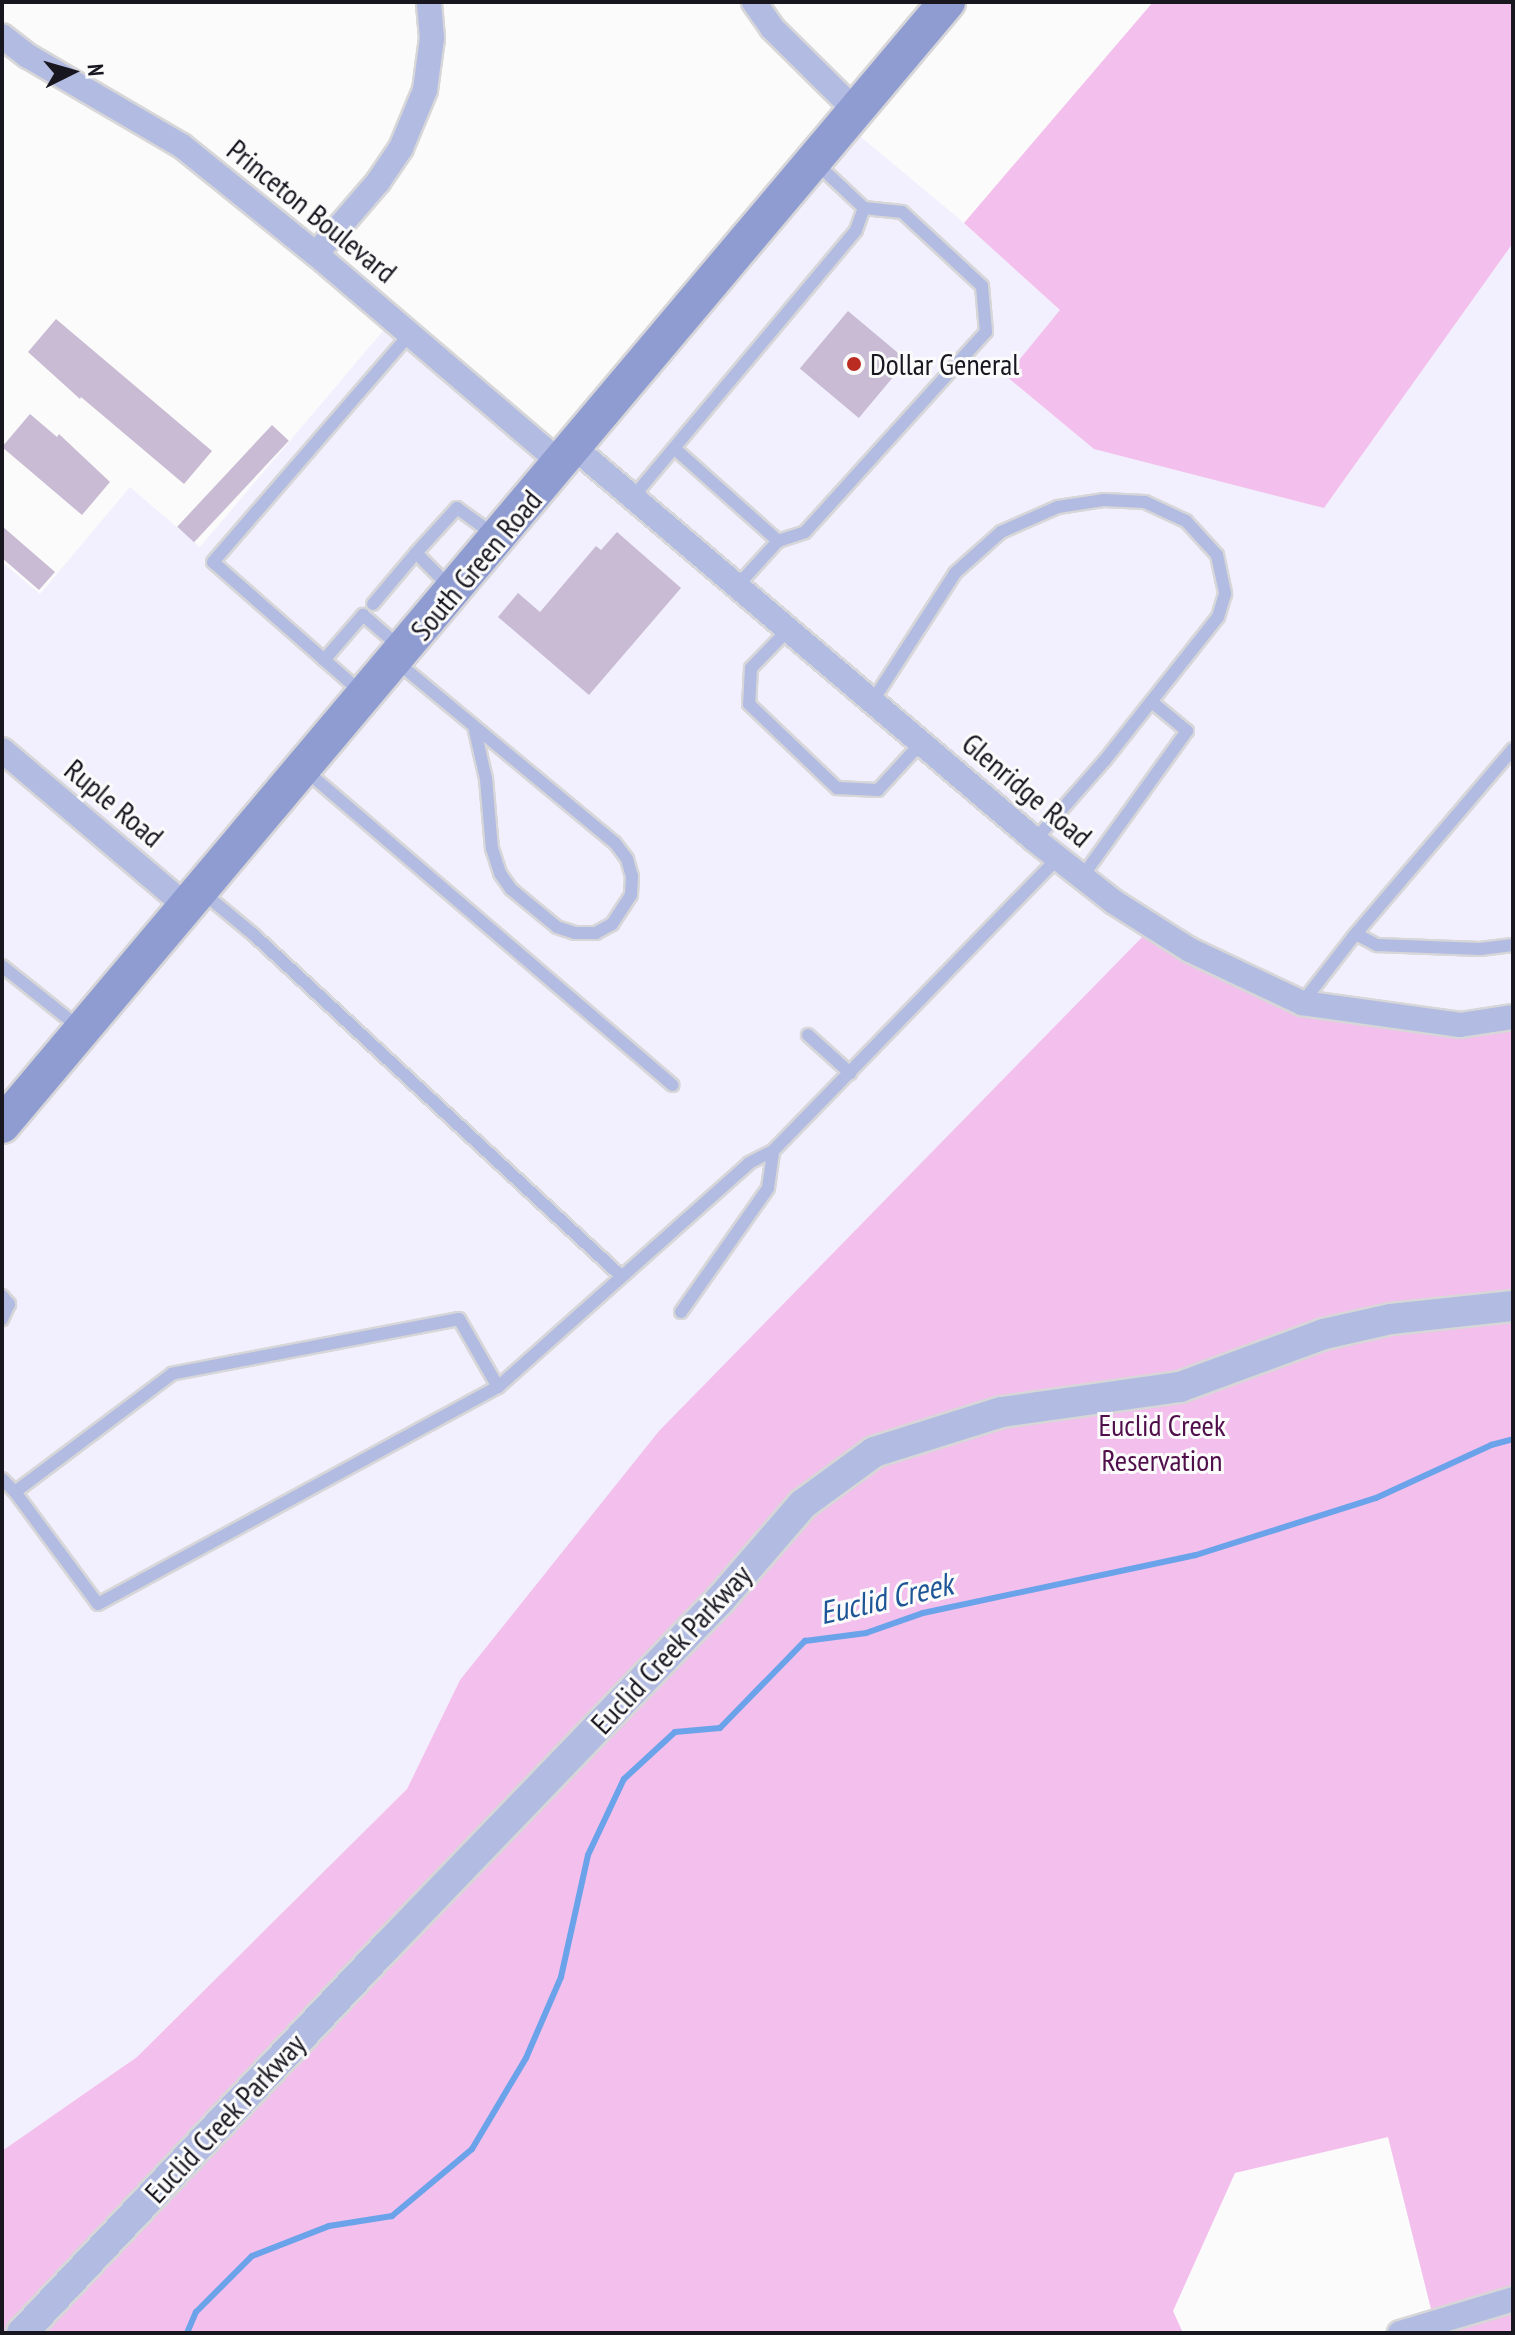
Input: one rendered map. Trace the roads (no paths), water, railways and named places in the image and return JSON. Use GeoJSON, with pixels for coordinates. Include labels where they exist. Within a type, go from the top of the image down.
{"type":"FeatureCollection","features":[{"type":"Feature","properties":{"kind":"main road","name":"South Green Road"},"geometry":{"type":"LineString","coordinates":[[2,1125],[192,897],[569,456],[947,2]]}},
{"type":"Feature","properties":{"kind":"street"},"geometry":{"type":"LineString","coordinates":[[316,254],[378,182],[401,148],[425,90],[432,38],[429,2]]}},
{"type":"Feature","properties":{"kind":"street"},"geometry":{"type":"LineString","coordinates":[[754,2],[772,28],[855,110]]}},
{"type":"Feature","properties":{"kind":"street","name":"Princeton Boulevard"},"geometry":{"type":"LineString","coordinates":[[2,36],[28,56],[182,146],[410,334],[569,456]]}},
{"type":"Feature","properties":{"kind":"street","name":"Glenridge Road"},"geometry":{"type":"LineString","coordinates":[[569,456],[633,497],[1035,840],[1114,902],[1190,950],[1302,1003],[1460,1025],[1513,1017]]}},
{"type":"Feature","properties":{"kind":"street","name":"Ruple Road"},"geometry":{"type":"LineString","coordinates":[[2,750],[192,897]]}},
{"type":"Feature","properties":{"kind":"street","name":"Euclid Creek Parkway"},"geometry":{"type":"LineString","coordinates":[[22,2333],[386,1947],[720,1600],[803,1504],[874,1452],[1002,1412],[1180,1387],[1324,1334],[1391,1319],[1513,1306]]}},
{"type":"Feature","properties":{"kind":"street"},"geometry":{"type":"LineString","coordinates":[[1400,2333],[1513,2299]]}},
{"type":"Feature","properties":{"kind":"lane"},"geometry":{"type":"LineString","coordinates":[[737,586],[778,541],[805,532],[986,332],[982,286],[902,212],[864,208],[813,160]]}},
{"type":"Feature","properties":{"kind":"lane"},"geometry":{"type":"LineString","coordinates":[[633,497],[856,230],[864,208]]}},
{"type":"Feature","properties":{"kind":"lane"},"geometry":{"type":"LineString","coordinates":[[364,695],[213,562],[410,334]]}},
{"type":"Feature","properties":{"kind":"lane"},"geometry":{"type":"LineString","coordinates":[[674,448],[778,541]]}},
{"type":"Feature","properties":{"kind":"lane"},"geometry":{"type":"LineString","coordinates":[[872,702],[955,573],[1001,532],[1058,507],[1104,500],[1145,502],[1186,521],[1217,555],[1225,594],[1218,617],[1152,702],[1035,840]]}},
{"type":"Feature","properties":{"kind":"lane"},"geometry":{"type":"LineString","coordinates":[[373,604],[457,508],[499,538]]}},
{"type":"Feature","properties":{"kind":"lane"},"geometry":{"type":"LineString","coordinates":[[416,553],[454,590]]}},
{"type":"Feature","properties":{"kind":"lane"},"geometry":{"type":"LineString","coordinates":[[324,660],[363,615],[399,655],[474,726],[615,843],[627,859],[632,876],[631,895],[612,924],[596,933],[575,933],[557,927],[511,889],[500,873],[492,849],[486,779],[474,726]]}},
{"type":"Feature","properties":{"kind":"lane"},"geometry":{"type":"LineString","coordinates":[[788,630],[751,668],[749,704],[837,788],[878,790],[921,743]]}},
{"type":"Feature","properties":{"kind":"lane"},"geometry":{"type":"LineString","coordinates":[[1082,877],[1187,731],[1152,702]]}},
{"type":"Feature","properties":{"kind":"lane"},"geometry":{"type":"LineString","coordinates":[[1302,1003],[1356,934],[1513,749]]}},
{"type":"Feature","properties":{"kind":"lane"},"geometry":{"type":"LineString","coordinates":[[302,768],[673,1085]]}},
{"type":"Feature","properties":{"kind":"lane"},"geometry":{"type":"LineString","coordinates":[[2,1479],[98,1604],[498,1387],[749,1163],[773,1151],[1058,858]]}},
{"type":"Feature","properties":{"kind":"lane"},"geometry":{"type":"LineString","coordinates":[[192,897],[254,935],[621,1276]]}},
{"type":"Feature","properties":{"kind":"lane"},"geometry":{"type":"LineString","coordinates":[[1356,934],[1377,945],[1480,949],[1513,945]]}},
{"type":"Feature","properties":{"kind":"lane"},"geometry":{"type":"LineString","coordinates":[[2,966],[81,1029]]}},
{"type":"Feature","properties":{"kind":"lane"},"geometry":{"type":"LineString","coordinates":[[808,1035],[850,1073]]}},
{"type":"Feature","properties":{"kind":"lane"},"geometry":{"type":"LineString","coordinates":[[681,1312],[768,1188],[773,1151]]}},
{"type":"Feature","properties":{"kind":"lane"},"geometry":{"type":"LineString","coordinates":[[2,1296],[9,1304],[2,1319]]}},
{"type":"Feature","properties":{"kind":"lane"},"geometry":{"type":"LineString","coordinates":[[15,1492],[172,1374],[459,1319],[498,1387]]}},
{"type":"Feature","properties":{"kind":"waterway","name":"Euclid Creek"},"geometry":{"type":"LineString","coordinates":[[187,2333],[196,2312],[252,2256],[329,2226],[392,2216],[472,2149],[526,2058],[561,1977],[588,1855],[624,1779],[675,1732],[720,1728],[805,1641],[866,1633],[923,1613],[1196,1555],[1376,1498],[1491,1445],[1513,1439]]}},
{"type":"Feature","properties":{"kind":"place","name":"Dollar General"},"geometry":{"type":"Point","coordinates":[854,364]}},
{"type":"Feature","properties":{"kind":"park label","name":"Euclid Creek Reservation"},"geometry":{"type":"Point","coordinates":[1162,1442]}}]}
